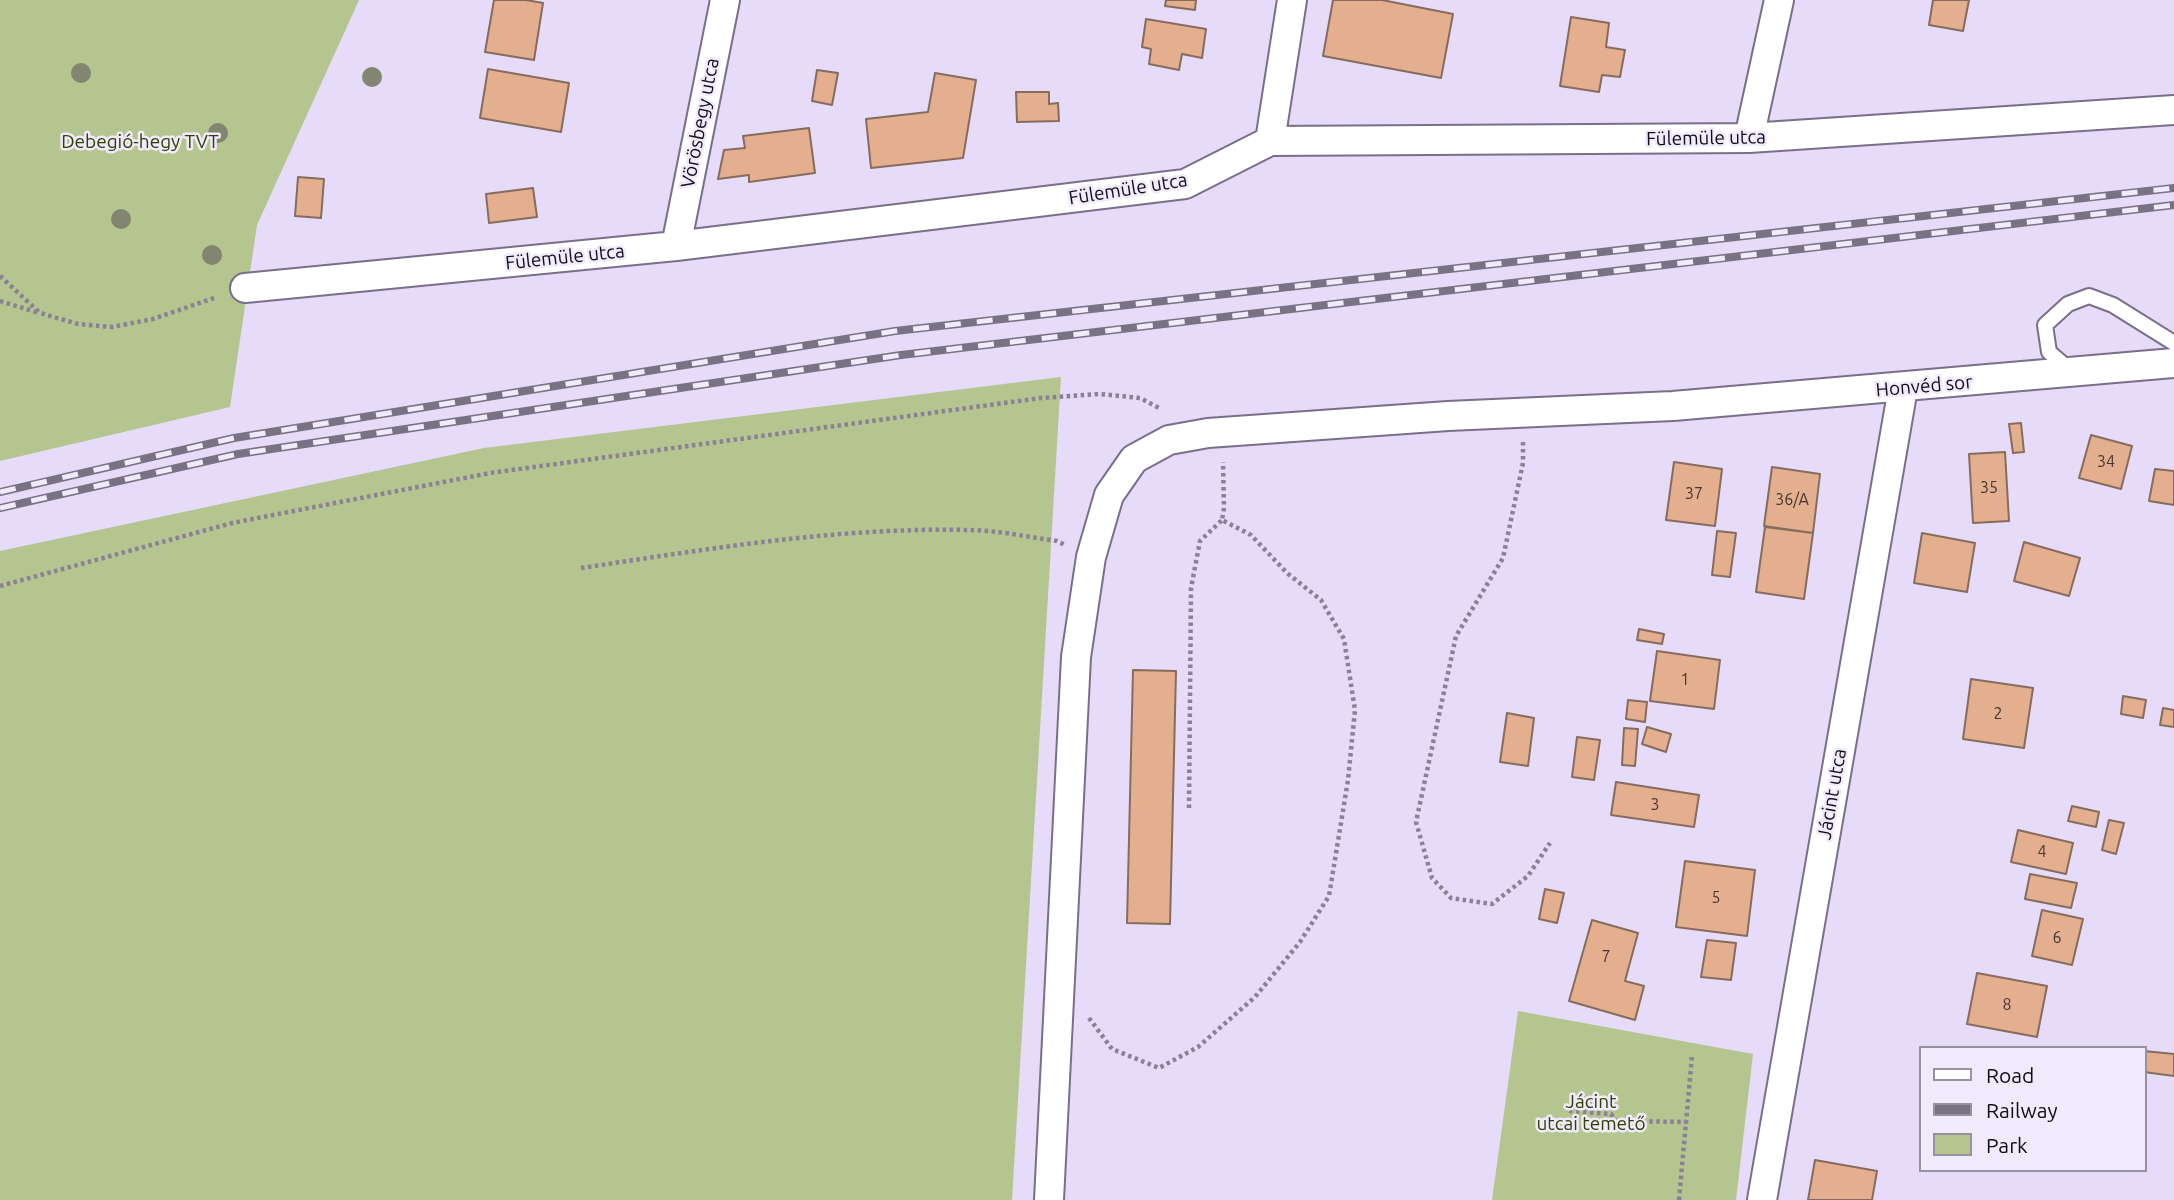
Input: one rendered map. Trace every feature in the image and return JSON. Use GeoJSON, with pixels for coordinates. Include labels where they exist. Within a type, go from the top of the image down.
{"type":"FeatureCollection","features":[{"type":"Feature","properties":{"kind":"street","name":"Vörösbegy utca"},"geometry":{"type":"LineString","coordinates":[[676,246],[725,0]]}},
{"type":"Feature","properties":{"kind":"street"},"geometry":{"type":"LineString","coordinates":[[1270,141],[1293,0]]}},
{"type":"Feature","properties":{"kind":"street"},"geometry":{"type":"LineString","coordinates":[[1749,138],[1779,0]]}},
{"type":"Feature","properties":{"kind":"street","name":"Fülemüle utca"},"geometry":{"type":"LineString","coordinates":[[245,288],[676,246],[1185,184],[1270,141],[1749,138],[2174,110]]}},
{"type":"Feature","properties":{"kind":"street","name":"Honvéd sor"},"geometry":{"type":"LineString","coordinates":[[1049,1200],[1076,657],[1091,557],[1109,495],[1135,459],[1169,440],[1228,432],[1673,406],[2174,363]]}},
{"type":"Feature","properties":{"kind":"street","name":"Jácint utca"},"geometry":{"type":"LineString","coordinates":[[1762,1200],[1903,388]]}},
{"type":"Feature","properties":{"kind":"lane"},"geometry":{"type":"LineString","coordinates":[[2072,372],[2049,352],[2045,326],[2067,304],[2090,296],[2113,305],[2174,343]]}},
{"type":"Feature","properties":{"kind":"path"},"geometry":{"type":"LineString","coordinates":[[0,276],[40,313]]}},
{"type":"Feature","properties":{"kind":"path"},"geometry":{"type":"LineString","coordinates":[[0,301],[78,324],[112,327],[153,319],[245,288]]}},
{"type":"Feature","properties":{"kind":"path"},"geometry":{"type":"LineString","coordinates":[[0,586],[232,523],[490,473],[1041,398],[1100,394],[1140,398],[1163,410]]}},
{"type":"Feature","properties":{"kind":"path"},"geometry":{"type":"LineString","coordinates":[[1522,413],[1523,463],[1503,558],[1456,636],[1416,822],[1432,878],[1451,898],[1492,904],[1528,876],[1550,843]]}},
{"type":"Feature","properties":{"kind":"path"},"geometry":{"type":"LineString","coordinates":[[1189,808],[1191,588],[1199,541],[1222,520],[1222,467],[1228,432]]}},
{"type":"Feature","properties":{"kind":"path"},"geometry":{"type":"LineString","coordinates":[[1060,981],[1112,1049],[1159,1068],[1198,1047],[1255,997],[1300,942],[1329,896],[1349,780],[1355,710],[1344,639],[1321,600],[1287,573],[1251,535],[1222,520]]}},
{"type":"Feature","properties":{"kind":"path"},"geometry":{"type":"LineString","coordinates":[[581,568],[789,537],[969,530],[1057,541],[1091,557]]}},
{"type":"Feature","properties":{"kind":"path"},"geometry":{"type":"LineString","coordinates":[[1679,1200],[1692,1056]]}},
{"type":"Feature","properties":{"kind":"path"},"geometry":{"type":"LineString","coordinates":[[1569,1111],[1611,1114],[1616,1121],[1687,1122]]}},
{"type":"Feature","properties":{"kind":"green space","name":"Debegió-hegy TVT"},"geometry":{"type":"Polygon","coordinates":[[[0,0],[359,0],[257,225],[230,407],[0,461],[0,0]]]}},
{"type":"Feature","properties":{"kind":"green space"},"geometry":{"type":"Polygon","coordinates":[[[1061,377],[1012,1200],[0,1200],[0,551],[484,448],[1061,377]]]}},
{"type":"Feature","properties":{"kind":"green space","name":"Jácint utcai temető"},"geometry":{"type":"Polygon","coordinates":[[[1518,1011],[1753,1054],[1736,1200],[1492,1200],[1518,1011]]]}},
{"type":"Feature","properties":{"kind":"building"},"geometry":{"type":"Polygon","coordinates":[[[494,0],[543,3],[534,60],[485,52],[494,0]]]}},
{"type":"Feature","properties":{"kind":"building"},"geometry":{"type":"Polygon","coordinates":[[[1166,0],[1196,0],[1195,10],[1165,6],[1166,0]]]}},
{"type":"Feature","properties":{"kind":"building"},"geometry":{"type":"Polygon","coordinates":[[[1333,0],[1382,0],[1453,14],[1441,78],[1323,56],[1333,0]]]}},
{"type":"Feature","properties":{"kind":"building"},"geometry":{"type":"Polygon","coordinates":[[[1933,0],[1969,0],[1963,31],[1929,25],[1933,0]]]}},
{"type":"Feature","properties":{"kind":"building"},"geometry":{"type":"Polygon","coordinates":[[[1571,17],[1609,23],[1606,47],[1625,50],[1620,77],[1602,75],[1599,92],[1560,86],[1571,17]]]}},
{"type":"Feature","properties":{"kind":"building"},"geometry":{"type":"Polygon","coordinates":[[[1146,19],[1206,29],[1202,58],[1182,54],[1179,70],[1149,64],[1151,49],[1142,47],[1146,19]]]}},
{"type":"Feature","properties":{"kind":"building"},"geometry":{"type":"Polygon","coordinates":[[[488,69],[569,83],[561,132],[480,118],[488,69]]]}},
{"type":"Feature","properties":{"kind":"building"},"geometry":{"type":"Polygon","coordinates":[[[817,70],[838,73],[832,105],[812,101],[817,70]]]}},
{"type":"Feature","properties":{"kind":"building"},"geometry":{"type":"Polygon","coordinates":[[[935,73],[976,80],[963,158],[871,168],[866,119],[928,112],[935,73]]]}},
{"type":"Feature","properties":{"kind":"building"},"geometry":{"type":"Polygon","coordinates":[[[1016,92],[1049,92],[1049,104],[1058,103],[1059,121],[1017,122],[1016,92]]]}},
{"type":"Feature","properties":{"kind":"building"},"geometry":{"type":"Polygon","coordinates":[[[809,128],[815,173],[749,182],[749,175],[718,179],[724,150],[745,148],[743,136],[809,128]]]}},
{"type":"Feature","properties":{"kind":"building"},"geometry":{"type":"Polygon","coordinates":[[[298,177],[324,179],[321,218],[295,216],[298,177]]]}},
{"type":"Feature","properties":{"kind":"building"},"geometry":{"type":"Polygon","coordinates":[[[533,188],[537,217],[489,223],[486,194],[533,188]]]}},
{"type":"Feature","properties":{"kind":"building"},"geometry":{"type":"Polygon","coordinates":[[[2021,423],[2024,452],[2013,453],[2009,424],[2021,423]]]}},
{"type":"Feature","properties":{"kind":"building"},"geometry":{"type":"Polygon","coordinates":[[[2091,435],[2132,446],[2121,489],[2079,478],[2091,435]]]}},
{"type":"Feature","properties":{"kind":"building"},"geometry":{"type":"Polygon","coordinates":[[[2005,452],[2009,521],[1973,523],[1969,454],[2005,452]]]}},
{"type":"Feature","properties":{"kind":"building"},"geometry":{"type":"Polygon","coordinates":[[[1674,462],[1722,469],[1715,526],[1666,520],[1674,462]]]}},
{"type":"Feature","properties":{"kind":"building"},"geometry":{"type":"Polygon","coordinates":[[[1772,467],[1820,474],[1813,533],[1764,526],[1772,467]]]}},
{"type":"Feature","properties":{"kind":"building"},"geometry":{"type":"Polygon","coordinates":[[[2155,469],[2174,471],[2174,505],[2149,501],[2155,469]]]}},
{"type":"Feature","properties":{"kind":"building"},"geometry":{"type":"Polygon","coordinates":[[[1765,527],[1813,533],[1804,599],[1756,592],[1765,527]]]}},
{"type":"Feature","properties":{"kind":"building"},"geometry":{"type":"Polygon","coordinates":[[[1717,531],[1736,533],[1730,577],[1712,575],[1717,531]]]}},
{"type":"Feature","properties":{"kind":"building"},"geometry":{"type":"Polygon","coordinates":[[[1922,533],[1975,543],[1967,592],[1914,583],[1922,533]]]}},
{"type":"Feature","properties":{"kind":"building"},"geometry":{"type":"Polygon","coordinates":[[[2024,542],[2080,558],[2069,596],[2014,581],[2024,542]]]}},
{"type":"Feature","properties":{"kind":"building"},"geometry":{"type":"Polygon","coordinates":[[[1639,629],[1664,634],[1662,644],[1637,640],[1639,629]]]}},
{"type":"Feature","properties":{"kind":"building"},"geometry":{"type":"Polygon","coordinates":[[[1657,651],[1720,660],[1714,709],[1650,701],[1657,651]]]}},
{"type":"Feature","properties":{"kind":"building"},"geometry":{"type":"Polygon","coordinates":[[[1133,670],[1176,671],[1170,924],[1127,923],[1133,670]]]}},
{"type":"Feature","properties":{"kind":"building"},"geometry":{"type":"Polygon","coordinates":[[[1971,679],[2033,688],[2024,748],[1963,739],[1971,679]]]}},
{"type":"Feature","properties":{"kind":"building"},"geometry":{"type":"Polygon","coordinates":[[[2123,696],[2146,700],[2143,718],[2121,714],[2123,696]]]}},
{"type":"Feature","properties":{"kind":"building"},"geometry":{"type":"Polygon","coordinates":[[[1628,700],[1647,702],[1645,722],[1626,719],[1628,700]]]}},
{"type":"Feature","properties":{"kind":"building"},"geometry":{"type":"Polygon","coordinates":[[[2163,708],[2174,710],[2174,727],[2160,725],[2163,708]]]}},
{"type":"Feature","properties":{"kind":"building"},"geometry":{"type":"Polygon","coordinates":[[[1507,713],[1534,718],[1528,766],[1500,762],[1507,713]]]}},
{"type":"Feature","properties":{"kind":"building"},"geometry":{"type":"Polygon","coordinates":[[[1647,727],[1671,734],[1666,752],[1642,744],[1647,727]]]}},
{"type":"Feature","properties":{"kind":"building"},"geometry":{"type":"Polygon","coordinates":[[[1624,728],[1638,729],[1635,766],[1622,765],[1624,728]]]}},
{"type":"Feature","properties":{"kind":"building"},"geometry":{"type":"Polygon","coordinates":[[[1577,737],[1600,740],[1594,780],[1572,777],[1577,737]]]}},
{"type":"Feature","properties":{"kind":"building"},"geometry":{"type":"Polygon","coordinates":[[[1616,782],[1699,795],[1694,827],[1611,815],[1616,782]]]}},
{"type":"Feature","properties":{"kind":"building"},"geometry":{"type":"Polygon","coordinates":[[[2072,806],[2099,812],[2096,827],[2068,821],[2072,806]]]}},
{"type":"Feature","properties":{"kind":"building"},"geometry":{"type":"Polygon","coordinates":[[[2109,820],[2124,823],[2116,854],[2102,850],[2109,820]]]}},
{"type":"Feature","properties":{"kind":"building"},"geometry":{"type":"Polygon","coordinates":[[[2018,830],[2073,843],[2066,874],[2011,862],[2018,830]]]}},
{"type":"Feature","properties":{"kind":"building"},"geometry":{"type":"Polygon","coordinates":[[[1685,861],[1755,870],[1747,936],[1676,927],[1685,861]]]}},
{"type":"Feature","properties":{"kind":"building"},"geometry":{"type":"Polygon","coordinates":[[[2030,874],[2077,883],[2071,908],[2025,899],[2030,874]]]}},
{"type":"Feature","properties":{"kind":"building"},"geometry":{"type":"Polygon","coordinates":[[[1545,889],[1564,893],[1557,923],[1539,919],[1545,889]]]}},
{"type":"Feature","properties":{"kind":"building"},"geometry":{"type":"Polygon","coordinates":[[[2042,910],[2083,919],[2072,965],[2032,956],[2042,910]]]}},
{"type":"Feature","properties":{"kind":"building"},"geometry":{"type":"Polygon","coordinates":[[[1592,920],[1638,933],[1625,981],[1644,986],[1635,1020],[1569,1001],[1592,920]]]}},
{"type":"Feature","properties":{"kind":"building"},"geometry":{"type":"Polygon","coordinates":[[[1707,940],[1736,943],[1731,980],[1701,977],[1707,940]]]}},
{"type":"Feature","properties":{"kind":"building"},"geometry":{"type":"Polygon","coordinates":[[[1977,973],[2047,986],[2037,1037],[1967,1024],[1977,973]]]}},
{"type":"Feature","properties":{"kind":"building"},"geometry":{"type":"Polygon","coordinates":[[[2146,1051],[2174,1054],[2174,1076],[2146,1072],[2146,1051]]]}},
{"type":"Feature","properties":{"kind":"building"},"geometry":{"type":"Polygon","coordinates":[[[1815,1160],[1877,1171],[1872,1200],[1808,1200],[1815,1160]]]}},
{"type":"Feature","properties":{"kind":"railway"},"geometry":{"type":"LineString","coordinates":[[0,492],[234,438],[895,331],[2174,188]]}},
{"type":"Feature","properties":{"kind":"railway"},"geometry":{"type":"LineString","coordinates":[[0,508],[238,454],[901,355],[2174,205]]}}]}
